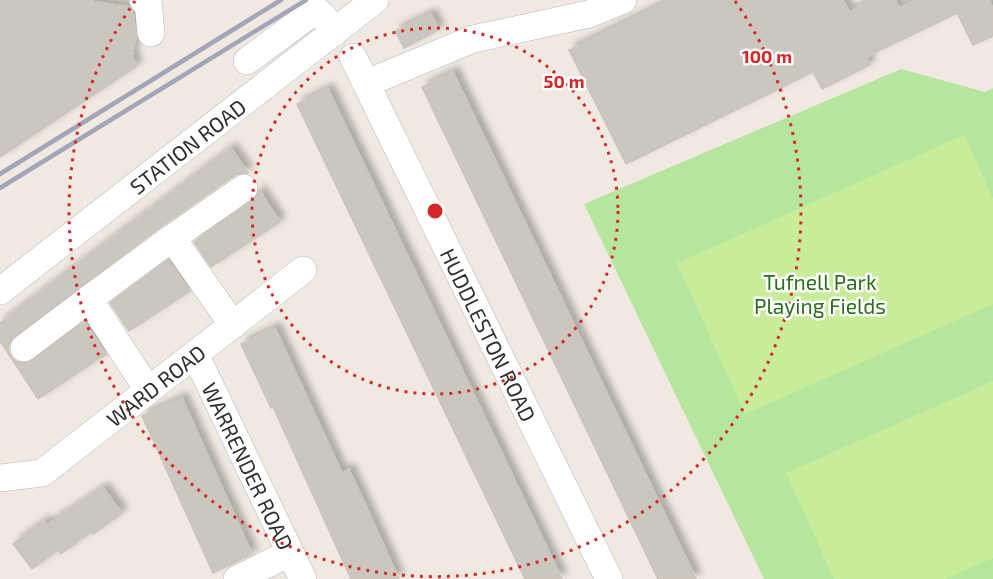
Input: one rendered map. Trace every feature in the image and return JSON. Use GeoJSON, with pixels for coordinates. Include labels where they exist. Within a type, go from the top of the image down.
{"type":"FeatureCollection","features":[{"type":"Feature","properties":{"kind":"street"},"geometry":{"type":"LineString","coordinates":[[143,0],[148,1],[151,33]]}},
{"type":"Feature","properties":{"kind":"street","name":"STATION ROAD"},"geometry":{"type":"LineString","coordinates":[[0,291],[375,0]]}},
{"type":"Feature","properties":{"kind":"street"},"geometry":{"type":"LineString","coordinates":[[367,83],[473,39],[589,14],[623,0]]}},
{"type":"Feature","properties":{"kind":"street"},"geometry":{"type":"LineString","coordinates":[[247,61],[316,10],[324,16],[334,33]]}},
{"type":"Feature","properties":{"kind":"street","name":"HUDDLESTON ROAD"},"geometry":{"type":"LineString","coordinates":[[353,57],[609,579]]}},
{"type":"Feature","properties":{"kind":"street"},"geometry":{"type":"LineString","coordinates":[[24,348],[172,238],[244,188]]}},
{"type":"Feature","properties":{"kind":"street"},"geometry":{"type":"LineString","coordinates":[[172,238],[232,325]]}},
{"type":"Feature","properties":{"kind":"street","name":"WARD ROAD"},"geometry":{"type":"LineString","coordinates":[[0,478],[42,472],[303,270]]}},
{"type":"Feature","properties":{"kind":"street"},"geometry":{"type":"LineString","coordinates":[[89,299],[148,390]]}},
{"type":"Feature","properties":{"kind":"street","name":"WARRENDER ROAD"},"geometry":{"type":"LineString","coordinates":[[195,354],[303,579]]}},
{"type":"Feature","properties":{"kind":"street"},"geometry":{"type":"LineString","coordinates":[[237,579],[290,553]]}},
{"type":"Feature","properties":{"kind":"green space","name":"Tufnell Park Playing Fields"},"geometry":{"type":"Polygon","coordinates":[[[901,69],[985,92],[993,88],[993,579],[764,579],[584,204],[901,69]]]}},
{"type":"Feature","properties":{"kind":"green space"},"geometry":{"type":"Polygon","coordinates":[[[964,135],[993,199],[993,304],[745,414],[677,263],[964,135]]]}},
{"type":"Feature","properties":{"kind":"green space"},"geometry":{"type":"Polygon","coordinates":[[[993,381],[993,558],[945,579],[834,579],[786,473],[993,381]]]}},
{"type":"Feature","properties":{"kind":"building"},"geometry":{"type":"Polygon","coordinates":[[[0,0],[83,0],[129,7],[133,12],[136,36],[132,56],[137,66],[0,157],[0,0]]]}},
{"type":"Feature","properties":{"kind":"building"},"geometry":{"type":"Polygon","coordinates":[[[671,0],[843,0],[849,12],[871,0],[895,0],[899,8],[916,0],[989,0],[993,9],[993,36],[973,45],[957,13],[866,57],[870,65],[822,89],[813,72],[626,164],[569,50],[671,0]]]}},
{"type":"Feature","properties":{"kind":"building"},"geometry":{"type":"Polygon","coordinates":[[[431,14],[439,30],[404,48],[395,31],[431,14]]]}},
{"type":"Feature","properties":{"kind":"building"},"geometry":{"type":"Polygon","coordinates":[[[453,72],[696,579],[658,579],[422,87],[453,72]]]}},
{"type":"Feature","properties":{"kind":"building"},"geometry":{"type":"Polygon","coordinates":[[[328,89],[562,579],[525,579],[297,104],[328,89]]]}},
{"type":"Feature","properties":{"kind":"building"},"geometry":{"type":"Polygon","coordinates":[[[231,148],[248,173],[235,175],[163,225],[10,341],[8,349],[11,357],[17,362],[26,363],[85,322],[106,354],[38,399],[0,341],[0,323],[231,148]]]}},
{"type":"Feature","properties":{"kind":"building"},"geometry":{"type":"Polygon","coordinates":[[[259,190],[280,222],[211,267],[194,242],[253,201],[259,190]]]}},
{"type":"Feature","properties":{"kind":"building"},"geometry":{"type":"Polygon","coordinates":[[[168,260],[190,291],[129,331],[110,303],[168,260]]]}},
{"type":"Feature","properties":{"kind":"building"},"geometry":{"type":"Polygon","coordinates":[[[275,328],[342,473],[349,469],[399,579],[351,579],[273,407],[271,408],[241,344],[275,328]]]}},
{"type":"Feature","properties":{"kind":"building"},"geometry":{"type":"Polygon","coordinates":[[[182,398],[252,554],[213,573],[142,416],[182,398]]]}},
{"type":"Feature","properties":{"kind":"building"},"geometry":{"type":"Polygon","coordinates":[[[103,488],[122,513],[61,554],[58,550],[32,569],[13,544],[44,521],[47,525],[103,488]]]}},
{"type":"Feature","properties":{"kind":"railway"},"geometry":{"type":"LineString","coordinates":[[0,174],[281,0]]}},
{"type":"Feature","properties":{"kind":"railway"},"geometry":{"type":"LineString","coordinates":[[0,188],[306,0]]}}]}
